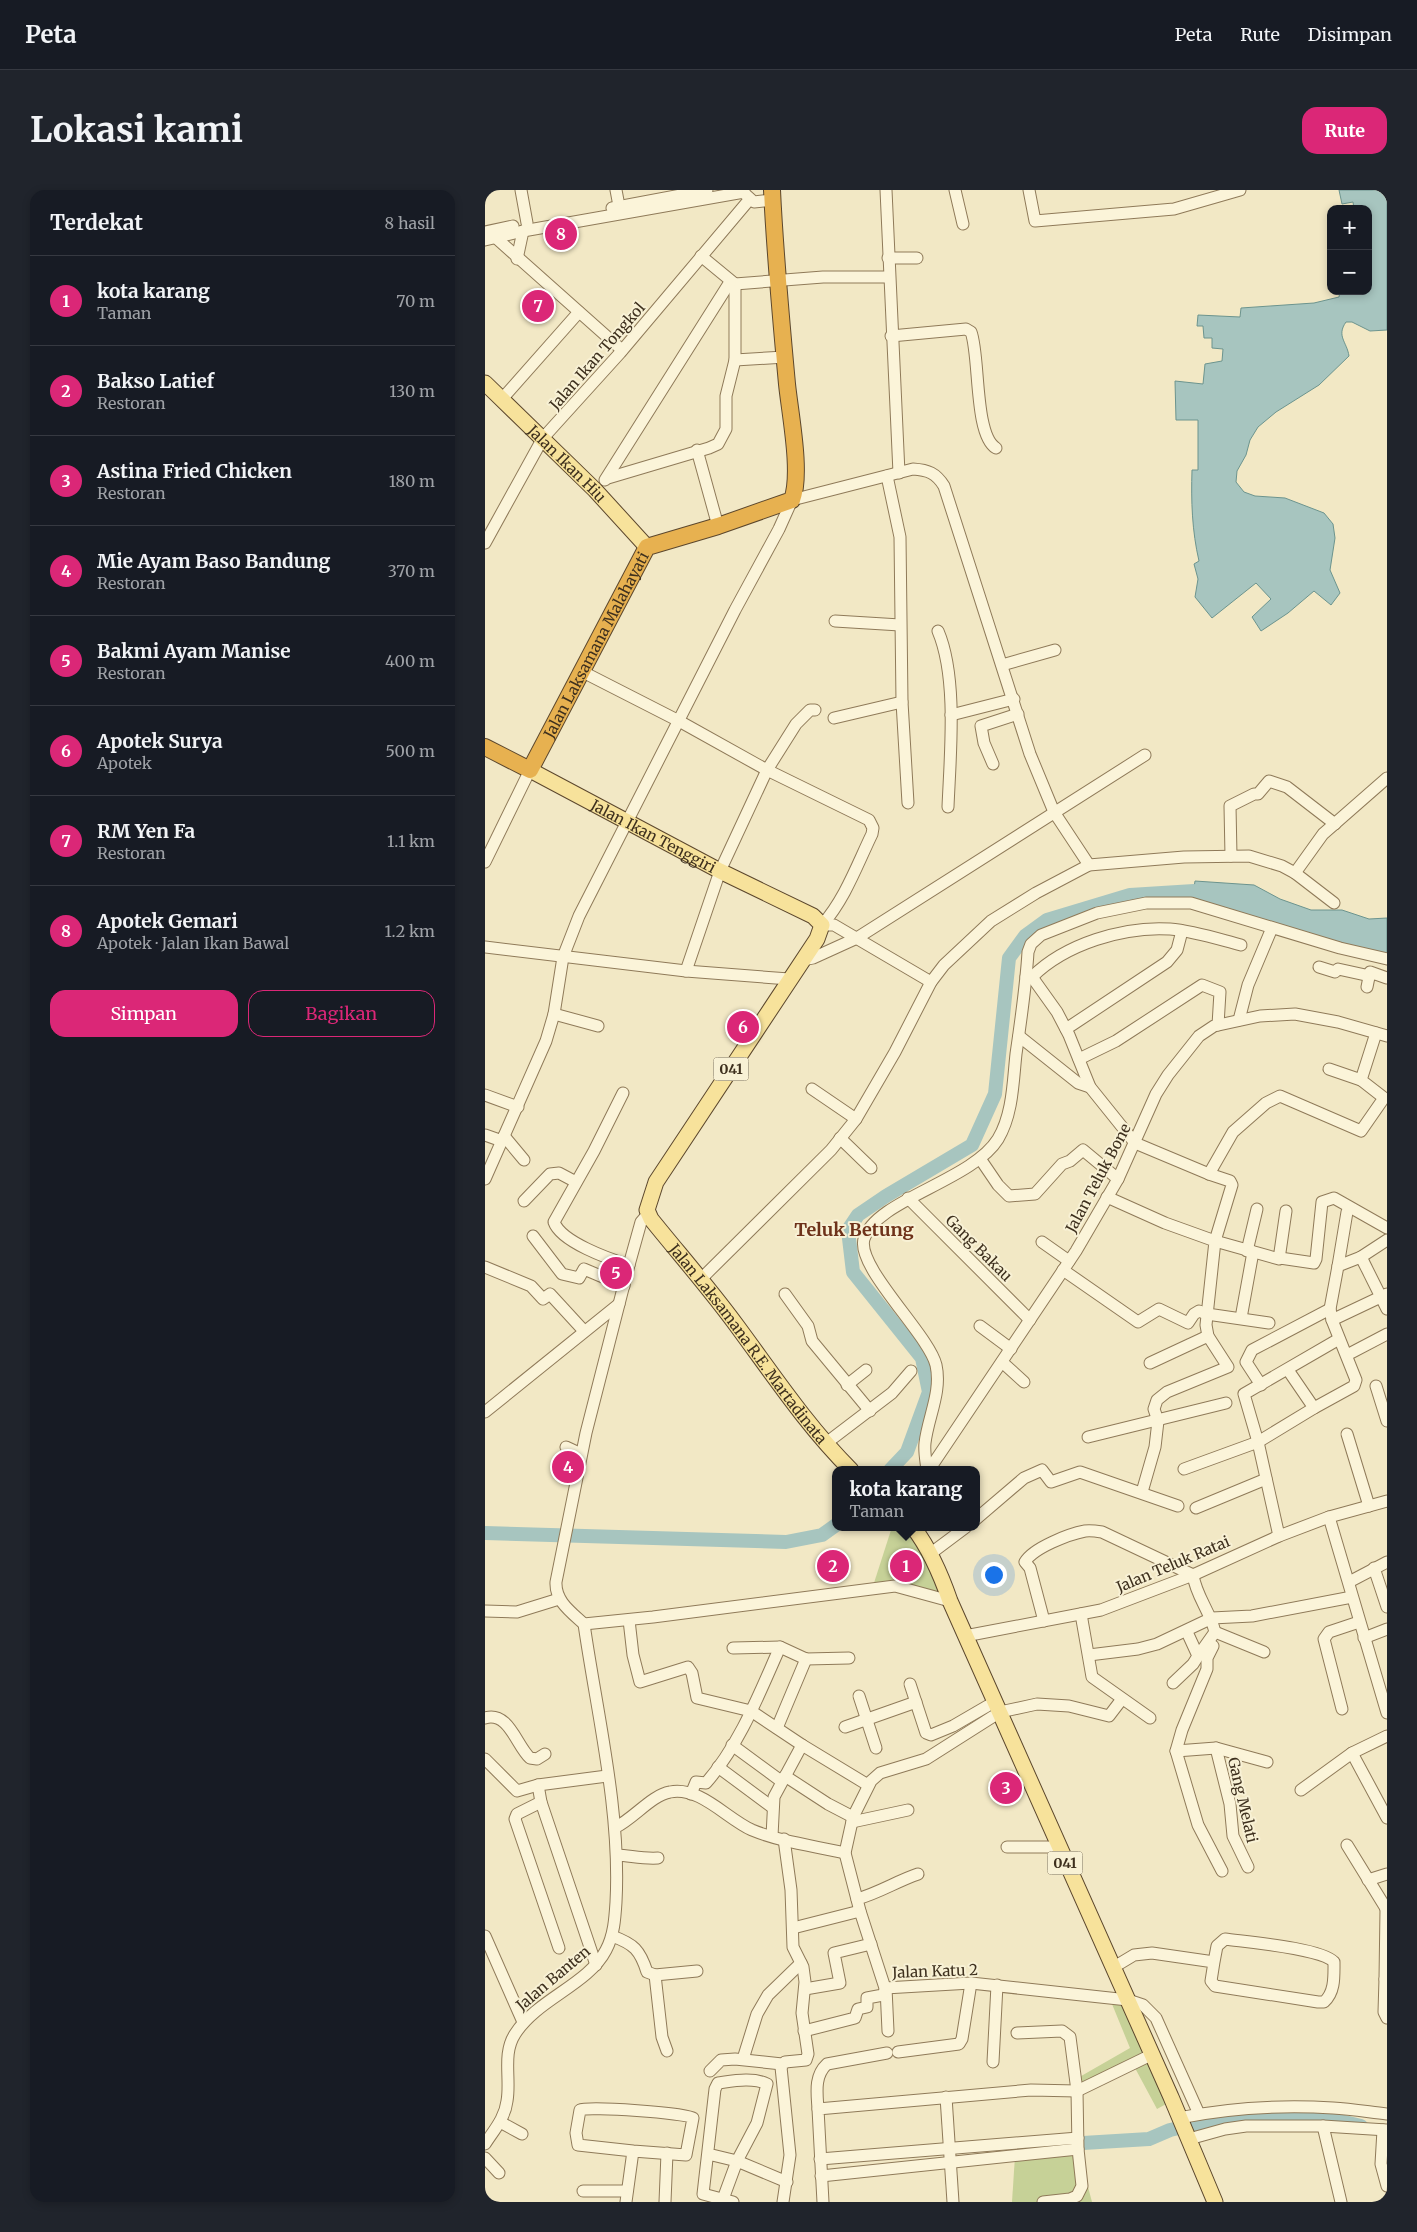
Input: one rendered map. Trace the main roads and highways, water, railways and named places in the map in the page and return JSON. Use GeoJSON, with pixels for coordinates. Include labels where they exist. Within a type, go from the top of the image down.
{"type":"FeatureCollection","features":[{"type":"Feature","properties":{"kind":"highway","name":"Jalan Laksamana Malahayati"},"geometry":{"type":"LineString","coordinates":[[530,770],[647,547],[718,526],[792,500],[797,488],[772,195]]}},
{"type":"Feature","properties":{"kind":"highway","name":"Jalan Ikan Tenggiri"},"geometry":{"type":"LineString","coordinates":[[485,748],[530,770]]}},
{"type":"Feature","properties":{"kind":"main road","name":"Jalan Ikan Hiu"},"geometry":{"type":"LineString","coordinates":[[485,383],[595,490],[647,547]]}},
{"type":"Feature","properties":{"kind":"main road","name":"Jalan Ikan Tenggiri"},"geometry":{"type":"LineString","coordinates":[[530,770],[720,871],[813,916],[822,925],[821,932],[803,960],[656,1182],[648,1199],[647,1215]]}},
{"type":"Feature","properties":{"kind":"main road","name":"Jalan Laksamana R.E. Martadinata"},"geometry":{"type":"LineString","coordinates":[[647,1215],[701,1279],[825,1444],[847,1466]]}},
{"type":"Feature","properties":{"kind":"main road","name":"041"},"geometry":{"type":"LineString","coordinates":[[916,1531],[942,1577],[950,1602],[998,1706],[1058,1847],[1114,1967],[1215,2202]]}},
{"type":"Feature","properties":{"kind":"water"},"geometry":{"type":"Polygon","coordinates":[[[1339,190],[1387,190],[1387,330],[1370,331],[1352,322],[1346,322],[1342,335],[1349,356],[1319,385],[1276,412],[1258,427],[1250,440],[1246,455],[1237,471],[1236,482],[1244,492],[1255,496],[1285,498],[1324,513],[1333,524],[1335,538],[1330,570],[1340,593],[1331,605],[1314,591],[1288,613],[1261,631],[1252,617],[1271,599],[1256,583],[1212,618],[1195,597],[1198,579],[1194,564],[1199,561],[1193,527],[1192,470],[1198,470],[1198,420],[1176,420],[1175,381],[1203,384],[1205,364],[1222,361],[1223,349],[1212,348],[1212,338],[1204,338],[1203,326],[1197,326],[1198,315],[1240,317],[1241,308],[1314,303],[1339,297],[1339,295],[1372,295],[1372,205],[1353,205],[1353,202],[1342,204],[1339,190]]]}},
{"type":"Feature","properties":{"kind":"water"},"geometry":{"type":"Polygon","coordinates":[[[1195,881],[1254,885],[1280,899],[1311,910],[1342,910],[1369,919],[1387,918],[1387,958],[1192,901],[1195,881]]]}},
{"type":"Feature","properties":{"kind":"waterway"},"geometry":{"type":"LineString","coordinates":[[894,1466],[907,1452],[929,1392],[922,1358],[853,1272],[848,1230],[858,1215],[886,1196],[972,1145],[995,1094],[1009,958],[1025,936],[1047,920],[1130,895],[1194,891]]}},
{"type":"Feature","properties":{"kind":"waterway"},"geometry":{"type":"LineString","coordinates":[[485,1533],[786,1542],[822,1535],[832,1528]]}},
{"type":"Feature","properties":{"kind":"waterway"},"geometry":{"type":"LineString","coordinates":[[1083,2143],[1149,2139],[1170,2130],[1232,2116],[1264,2119],[1336,2120],[1361,2126]]}},
{"type":"Feature","properties":{"kind":"place","name":"Apotek Gemari"},"geometry":{"type":"Point","coordinates":[561,234]}},
{"type":"Feature","properties":{"kind":"place","name":"RM Yen Fa"},"geometry":{"type":"Point","coordinates":[538,306]}},
{"type":"Feature","properties":{"kind":"place","name":"Apotek Surya"},"geometry":{"type":"Point","coordinates":[743,1027]}},
{"type":"Feature","properties":{"kind":"place","name":"Bakmi Ayam Manise"},"geometry":{"type":"Point","coordinates":[616,1273]}},
{"type":"Feature","properties":{"kind":"place","name":"Mie Ayam Baso Bandung"},"geometry":{"type":"Point","coordinates":[568,1467]}},
{"type":"Feature","properties":{"kind":"place","name":"Bakso Latief"},"geometry":{"type":"Point","coordinates":[833,1566]}},
{"type":"Feature","properties":{"kind":"place","name":"kota karang"},"geometry":{"type":"Point","coordinates":[906,1566]}},
{"type":"Feature","properties":{"kind":"place","name":"Astina Fried Chicken"},"geometry":{"type":"Point","coordinates":[1006,1788]}},
{"type":"Feature","properties":{"kind":"district","name":"Teluk Betung"},"geometry":{"type":"Point","coordinates":[854,1229]}}]}
